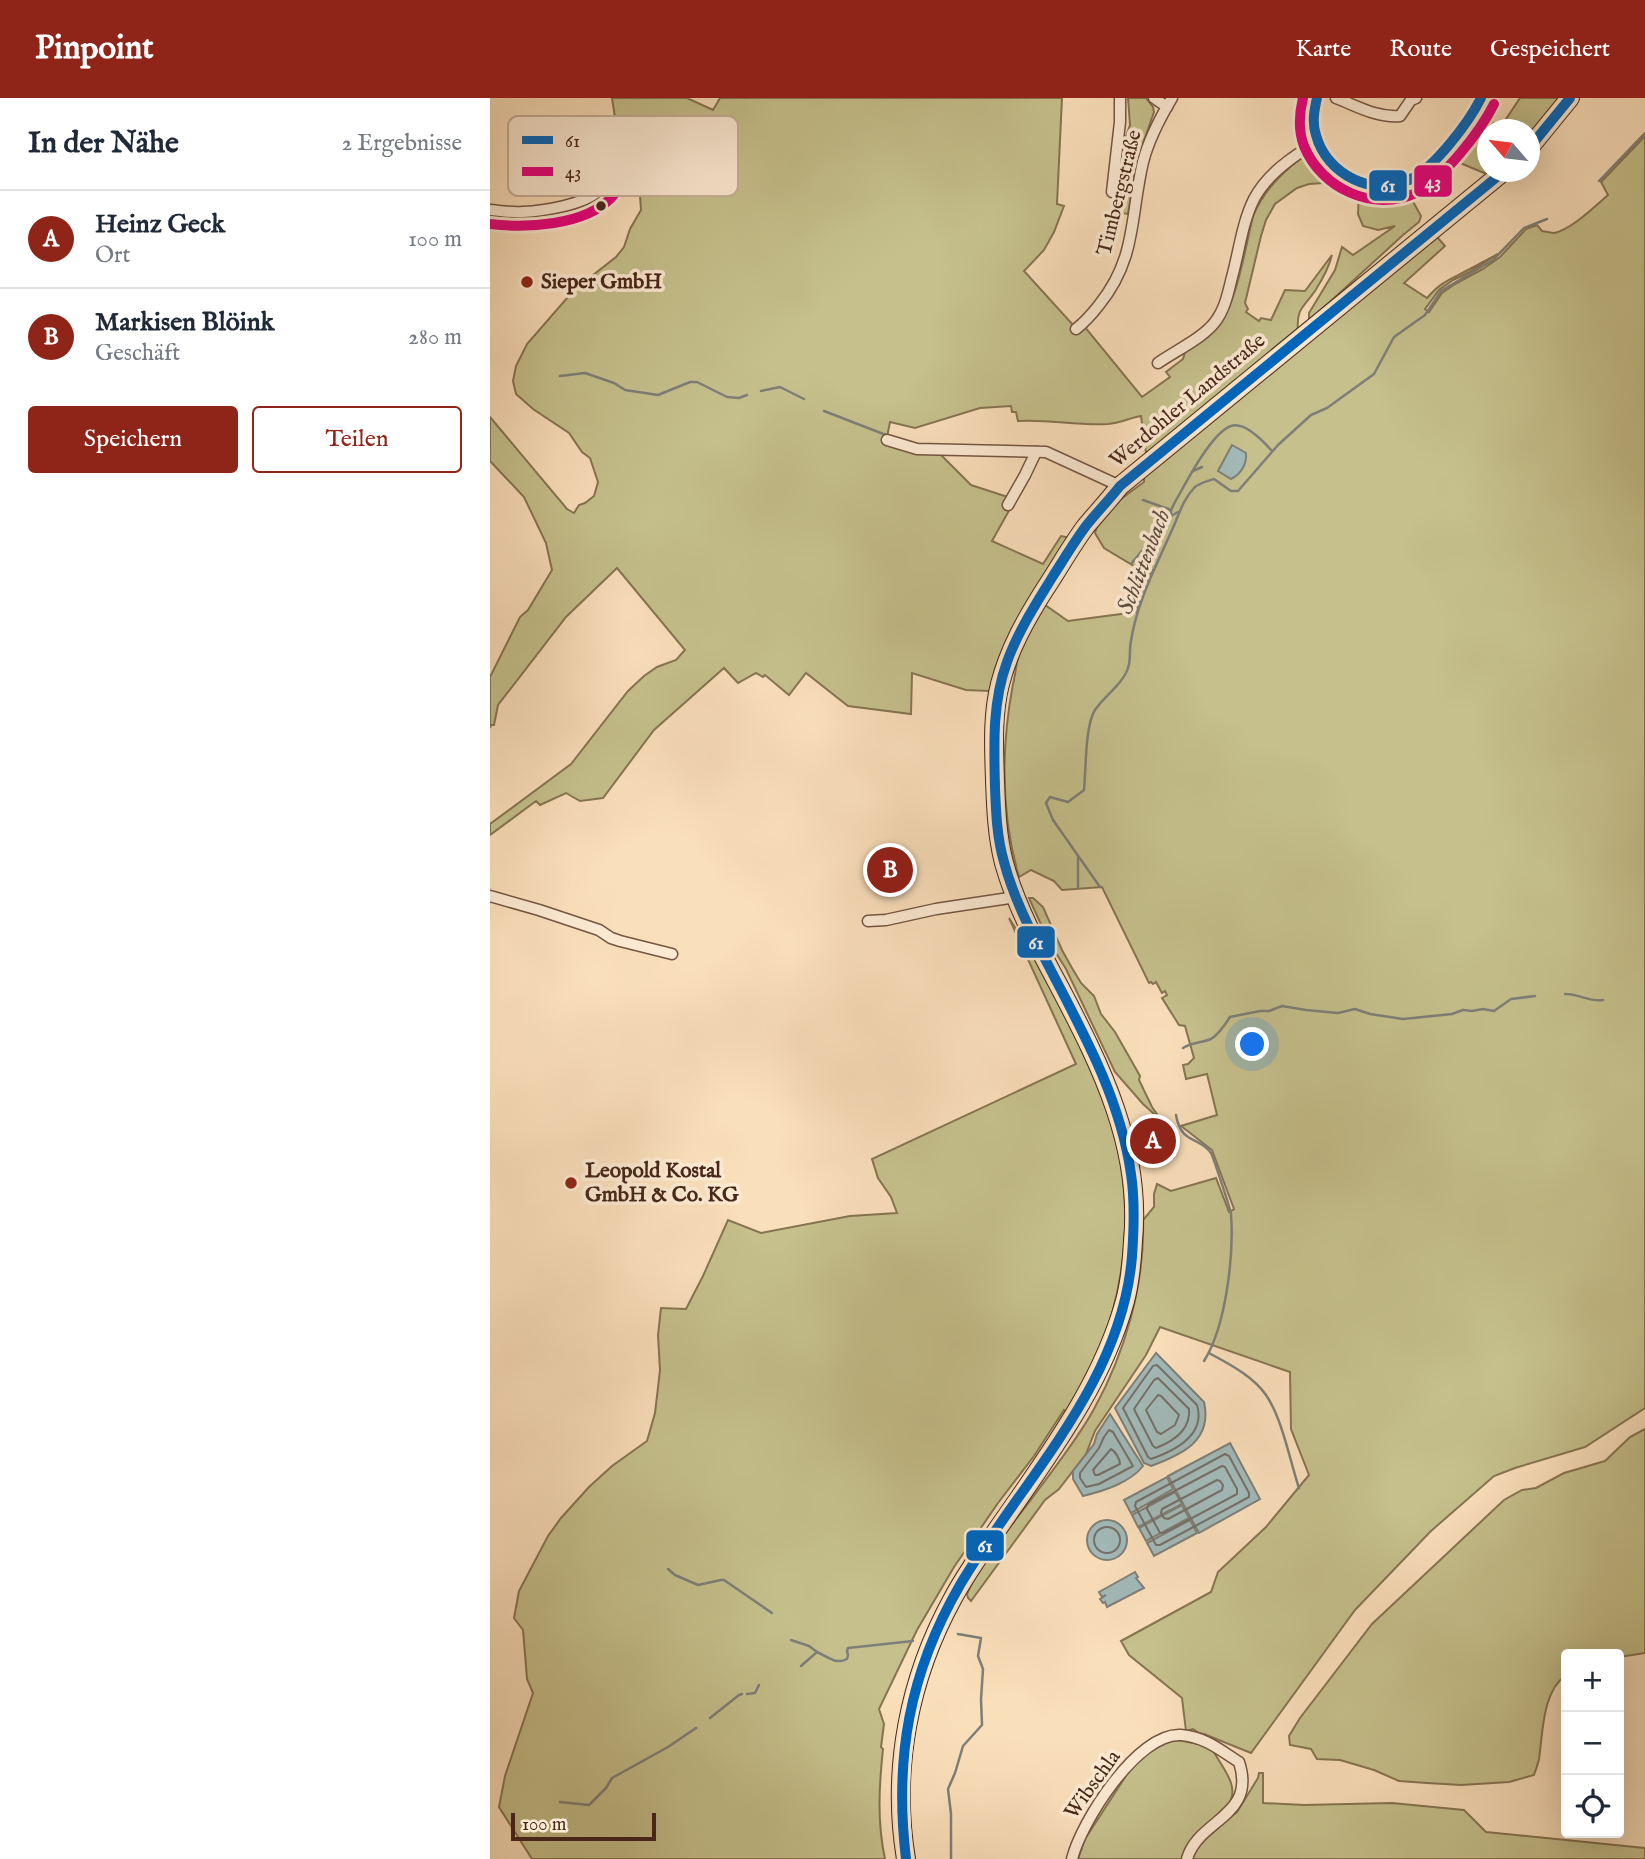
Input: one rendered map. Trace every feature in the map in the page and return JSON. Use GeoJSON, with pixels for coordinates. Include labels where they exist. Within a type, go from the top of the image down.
{"type":"FeatureCollection","features":[{"type":"Feature","properties":{"kind":"main road"},"geometry":{"type":"LineString","coordinates":[[1540,136],[1570,98]]}},
{"type":"Feature","properties":{"kind":"main road","name":"Werdohler Landstraße"},"geometry":{"type":"LineString","coordinates":[[906,1859],[901,1822],[901,1770],[907,1723],[923,1664],[938,1626],[965,1577],[1052,1451],[1090,1390],[1110,1345],[1126,1297],[1134,1240],[1133,1186],[1116,1109],[1086,1037],[1016,897],[1005,865],[998,829],[994,751],[1000,683],[1013,646],[1031,612],[1087,526],[1121,486],[1491,182]]}},
{"type":"Feature","properties":{"kind":"street"},"geometry":{"type":"LineString","coordinates":[[1154,98],[1169,102]]}},
{"type":"Feature","properties":{"kind":"street"},"geometry":{"type":"LineString","coordinates":[[1317,98],[1313,117],[1317,142],[1324,154],[1335,167],[1354,180],[1371,186],[1409,181],[1431,163],[1455,136],[1481,98]]}},
{"type":"Feature","properties":{"kind":"street"},"geometry":{"type":"LineString","coordinates":[[1336,98],[1380,116],[1395,117],[1400,116],[1411,100],[1416,98]]}},
{"type":"Feature","properties":{"kind":"street","name":"Timbergstraße"},"geometry":{"type":"LineString","coordinates":[[1112,192],[1120,101]]}},
{"type":"Feature","properties":{"kind":"street","name":"Timbergstraße"},"geometry":{"type":"LineString","coordinates":[[1076,329],[1101,302],[1124,262],[1143,164],[1149,144],[1169,102]]}},
{"type":"Feature","properties":{"kind":"street"},"geometry":{"type":"LineString","coordinates":[[1158,363],[1216,321],[1226,300],[1246,219],[1254,199],[1280,168],[1317,142]]}},
{"type":"Feature","properties":{"kind":"street"},"geometry":{"type":"LineString","coordinates":[[490,210],[521,212],[548,209],[591,196]]}},
{"type":"Feature","properties":{"kind":"street"},"geometry":{"type":"LineString","coordinates":[[887,440],[918,449],[1046,452],[1121,486]]}},
{"type":"Feature","properties":{"kind":"street"},"geometry":{"type":"LineString","coordinates":[[1008,505],[1035,452]]}},
{"type":"Feature","properties":{"kind":"street"},"geometry":{"type":"LineString","coordinates":[[490,896],[539,909],[599,930],[611,939],[671,954]]}},
{"type":"Feature","properties":{"kind":"street"},"geometry":{"type":"LineString","coordinates":[[868,921],[1016,897]]}},
{"type":"Feature","properties":{"kind":"street","name":"Wibschla"},"geometry":{"type":"LineString","coordinates":[[1072,1859],[1075,1847],[1094,1812],[1132,1760],[1160,1739],[1180,1735],[1216,1745],[1240,1762],[1243,1777],[1234,1806],[1198,1839],[1187,1859]]}},
{"type":"Feature","properties":{"kind":"shaded area"},"geometry":{"type":"Polygon","coordinates":[[[612,98],[687,98],[713,110],[720,98],[1062,98],[1057,204],[1064,206],[1044,250],[1024,271],[1073,325],[1080,321],[1142,397],[1170,377],[1166,372],[1183,359],[1185,352],[1213,332],[1223,319],[1235,291],[1257,207],[1272,184],[1300,159],[1316,157],[1339,180],[1366,191],[1406,189],[1421,216],[1419,222],[1309,321],[1309,313],[1335,270],[1342,247],[1353,255],[1395,226],[1378,230],[1363,226],[1358,214],[1359,191],[1338,182],[1309,184],[1297,188],[1275,204],[1261,236],[1245,303],[1248,309],[1246,312],[1259,321],[1261,318],[1271,320],[1285,290],[1305,291],[1332,255],[1315,291],[1300,312],[1298,331],[1149,456],[1146,453],[1141,416],[1108,424],[1018,421],[1011,406],[980,408],[915,428],[890,422],[887,437],[936,450],[971,485],[1008,497],[1011,507],[992,541],[1043,564],[1061,536],[1071,538],[990,691],[966,690],[912,673],[911,714],[848,706],[806,673],[789,695],[765,675],[763,677],[756,673],[738,683],[724,668],[654,730],[603,798],[580,801],[566,793],[540,805],[536,801],[490,835],[490,824],[571,764],[628,691],[657,667],[676,660],[685,650],[617,568],[566,617],[498,705],[494,725],[490,728],[490,677],[520,617],[528,610],[552,570],[546,543],[524,497],[490,461],[490,417],[567,509],[574,513],[579,505],[594,496],[598,482],[590,458],[582,452],[569,433],[516,394],[513,381],[516,366],[527,344],[574,290],[616,257],[624,247],[641,210],[640,196],[738,196],[738,116],[615,116],[612,98]]]}},
{"type":"Feature","properties":{"kind":"shaded area"},"geometry":{"type":"Polygon","coordinates":[[[1128,98],[1146,98],[1154,112],[1137,161],[1128,214],[1112,212],[1119,155],[1130,125],[1128,98]]]}},
{"type":"Feature","properties":{"kind":"shaded area"},"geometry":{"type":"Polygon","coordinates":[[[1520,98],[1563,98],[1540,127],[1540,119],[1506,119],[1520,98]]]}},
{"type":"Feature","properties":{"kind":"shaded area"},"geometry":{"type":"Polygon","coordinates":[[[1477,119],[1477,170],[1446,157],[1477,119]]]}},
{"type":"Feature","properties":{"kind":"shaded area"},"geometry":{"type":"Polygon","coordinates":[[[1645,136],[1645,1408],[1585,1447],[1494,1476],[1431,1531],[1355,1610],[1251,1753],[1193,1729],[1186,1731],[1182,1698],[1129,1655],[1121,1641],[1211,1592],[1218,1572],[1266,1527],[1309,1475],[1291,1429],[1290,1372],[1160,1327],[1146,1355],[1095,1431],[1086,1454],[1059,1489],[1045,1500],[971,1601],[967,1594],[988,1556],[1080,1432],[1105,1387],[1131,1317],[1141,1269],[1143,1220],[1154,1207],[1157,1184],[1171,1191],[1216,1178],[1229,1212],[1234,1209],[1212,1150],[1181,1126],[1217,1115],[1207,1074],[1186,1079],[1183,1065],[1194,1058],[1185,1026],[1179,1025],[1162,998],[1167,995],[1165,991],[1162,993],[1156,982],[1149,983],[1102,887],[1062,890],[1054,881],[1031,870],[1019,877],[1009,830],[1005,781],[1006,732],[1018,658],[1026,637],[1045,605],[1068,621],[1136,612],[1152,570],[1134,566],[1104,548],[1095,533],[1108,510],[1144,482],[1144,476],[1437,237],[1445,246],[1404,283],[1427,298],[1446,282],[1498,254],[1439,290],[1425,309],[1429,312],[1442,293],[1500,257],[1526,229],[1537,225],[1542,231],[1554,233],[1582,217],[1608,195],[1601,182],[1645,136]]]}},
{"type":"Feature","properties":{"kind":"shaded area"},"geometry":{"type":"Polygon","coordinates":[[[1029,898],[1033,898],[1043,907],[1072,968],[1081,983],[1094,996],[1101,1014],[1115,1032],[1140,1076],[1139,1080],[1152,1107],[1162,1121],[1115,1072],[1029,898]]]}},
{"type":"Feature","properties":{"kind":"shaded area"},"geometry":{"type":"Polygon","coordinates":[[[1009,918],[1031,949],[1076,1034],[1097,1078],[1112,1122],[1124,1182],[1121,1273],[1107,1332],[1083,1387],[1068,1413],[1064,1410],[954,1567],[917,1630],[879,1709],[884,1724],[880,1804],[885,1859],[532,1859],[499,1807],[505,1776],[533,1693],[527,1679],[523,1630],[514,1618],[519,1591],[548,1536],[561,1518],[612,1466],[647,1441],[655,1413],[660,1370],[658,1335],[661,1308],[686,1309],[728,1220],[761,1233],[850,1216],[897,1213],[891,1197],[878,1178],[872,1159],[1076,1064],[1009,918]]]}},
{"type":"Feature","properties":{"kind":"shaded area"},"geometry":{"type":"Polygon","coordinates":[[[1645,1429],[1645,1653],[1624,1656],[1624,1649],[1561,1649],[1561,1679],[1548,1702],[1534,1775],[1509,1782],[1461,1785],[1399,1781],[1340,1760],[1317,1759],[1311,1749],[1290,1745],[1289,1736],[1300,1718],[1372,1624],[1504,1500],[1522,1490],[1536,1488],[1564,1473],[1605,1461],[1630,1437],[1645,1429]]]}},
{"type":"Feature","properties":{"kind":"shaded area"},"geometry":{"type":"Polygon","coordinates":[[[1178,1740],[1212,1749],[1231,1783],[1231,1801],[1226,1808],[1192,1839],[1182,1859],[1078,1859],[1085,1839],[1131,1768],[1143,1756],[1165,1742],[1178,1740]]]}},
{"type":"Feature","properties":{"kind":"shaded area"},"geometry":{"type":"Polygon","coordinates":[[[1259,1773],[1263,1773],[1263,1803],[1392,1803],[1464,1810],[1486,1832],[1645,1848],[1645,1859],[1191,1859],[1195,1850],[1212,1831],[1237,1812],[1259,1773]]]}},
{"type":"Feature","properties":{"kind":"water"},"geometry":{"type":"Polygon","coordinates":[[[1232,445],[1246,453],[1246,457],[1243,468],[1231,479],[1218,471],[1232,445]]]}},
{"type":"Feature","properties":{"kind":"water"},"geometry":{"type":"Polygon","coordinates":[[[1156,1353],[1204,1402],[1206,1415],[1204,1427],[1192,1444],[1173,1457],[1151,1466],[1144,1463],[1115,1408],[1156,1353]]]}},
{"type":"Feature","properties":{"kind":"water"},"geometry":{"type":"Polygon","coordinates":[[[1110,1414],[1143,1466],[1124,1482],[1083,1496],[1073,1479],[1073,1471],[1094,1444],[1110,1414]]]}},
{"type":"Feature","properties":{"kind":"water"},"geometry":{"type":"Polygon","coordinates":[[[1230,1443],[1260,1499],[1199,1533],[1168,1476],[1230,1443]]]}},
{"type":"Feature","properties":{"kind":"water"},"geometry":{"type":"Polygon","coordinates":[[[1167,1477],[1173,1489],[1131,1513],[1124,1500],[1167,1477]]]}},
{"type":"Feature","properties":{"kind":"water"},"geometry":{"type":"Polygon","coordinates":[[[1175,1492],[1182,1504],[1138,1527],[1132,1515],[1175,1492]]]}},
{"type":"Feature","properties":{"kind":"water"},"geometry":{"type":"Polygon","coordinates":[[[1182,1505],[1189,1518],[1146,1541],[1139,1528],[1182,1505]]]}},
{"type":"Feature","properties":{"kind":"water"},"geometry":{"type":"Polygon","coordinates":[[[1107,1520],[1115,1521],[1121,1526],[1126,1532],[1126,1548],[1121,1554],[1115,1559],[1107,1560],[1099,1559],[1093,1554],[1088,1548],[1087,1540],[1088,1532],[1093,1526],[1099,1521],[1107,1520]]]}},
{"type":"Feature","properties":{"kind":"water"},"geometry":{"type":"Polygon","coordinates":[[[1190,1520],[1197,1533],[1154,1556],[1147,1543],[1190,1520]]]}},
{"type":"Feature","properties":{"kind":"water"},"geometry":{"type":"Polygon","coordinates":[[[1135,1572],[1144,1588],[1107,1607],[1100,1599],[1106,1595],[1102,1597],[1099,1592],[1135,1572]]]}},
{"type":"Feature","properties":{"kind":"waterway","name":"Schlittenbach"},"geometry":{"type":"LineString","coordinates":[[1599,181],[1645,133]]}},
{"type":"Feature","properties":{"kind":"waterway","name":"Schlittenbach"},"geometry":{"type":"LineString","coordinates":[[1100,887],[1053,820],[1046,803],[1050,797],[1068,802],[1084,790],[1092,717],[1126,674],[1130,644],[1142,598],[1186,498],[1196,486],[1214,479],[1231,491],[1238,491],[1278,445],[1311,415],[1327,408],[1374,374],[1394,337],[1425,315],[1441,291],[1493,260],[1524,228],[1547,219]]}},
{"type":"Feature","properties":{"kind":"waterway"},"geometry":{"type":"LineString","coordinates":[[560,376],[585,373],[614,383],[625,390],[658,395],[690,382],[697,382],[727,397],[739,398],[747,395]]}},
{"type":"Feature","properties":{"kind":"waterway"},"geometry":{"type":"LineString","coordinates":[[761,391],[780,387],[804,399]]}},
{"type":"Feature","properties":{"kind":"waterway"},"geometry":{"type":"LineString","coordinates":[[824,411],[886,435]]}},
{"type":"Feature","properties":{"kind":"waterway"},"geometry":{"type":"LineString","coordinates":[[1171,516],[1171,510],[1192,471],[1223,430],[1236,425],[1242,427],[1254,433],[1272,451]]}},
{"type":"Feature","properties":{"kind":"waterway"},"geometry":{"type":"LineString","coordinates":[[1193,471],[1202,467]]}},
{"type":"Feature","properties":{"kind":"waterway"},"geometry":{"type":"LineString","coordinates":[[1143,500],[1171,510]]}},
{"type":"Feature","properties":{"kind":"waterway"},"geometry":{"type":"LineString","coordinates":[[1131,564],[1171,516],[1178,512]]}},
{"type":"Feature","properties":{"kind":"waterway"},"geometry":{"type":"LineString","coordinates":[[1078,857],[1078,888]]}},
{"type":"Feature","properties":{"kind":"waterway"},"geometry":{"type":"LineString","coordinates":[[1565,994],[1603,1000]]}},
{"type":"Feature","properties":{"kind":"waterway"},"geometry":{"type":"LineString","coordinates":[[1183,1048],[1211,1039],[1230,1017],[1269,1011],[1282,1006],[1338,1013],[1355,1009],[1403,1019],[1452,1014],[1463,1010],[1494,1011],[1511,999],[1535,996]]}},
{"type":"Feature","properties":{"kind":"waterway","name":"Schlittenbach"},"geometry":{"type":"LineString","coordinates":[[1176,1115],[1178,1125],[1186,1136],[1202,1144],[1211,1153],[1231,1214],[1227,1290],[1218,1329],[1204,1361]]}},
{"type":"Feature","properties":{"kind":"waterway"},"geometry":{"type":"LineString","coordinates":[[1209,1353],[1248,1376],[1266,1395],[1281,1427],[1299,1488]]}},
{"type":"Feature","properties":{"kind":"waterway"},"geometry":{"type":"LineString","coordinates":[[668,1569],[698,1585],[724,1580],[772,1613]]}},
{"type":"Feature","properties":{"kind":"waterway","name":"Schlittenbach"},"geometry":{"type":"LineString","coordinates":[[951,1859],[948,1789],[963,1746],[982,1725],[983,1669],[978,1656],[981,1638],[958,1634]]}},
{"type":"Feature","properties":{"kind":"waterway"},"geometry":{"type":"LineString","coordinates":[[791,1640],[817,1652]]}},
{"type":"Feature","properties":{"kind":"waterway"},"geometry":{"type":"LineString","coordinates":[[801,1666],[817,1652],[839,1661],[847,1659],[848,1648],[913,1641]]}},
{"type":"Feature","properties":{"kind":"waterway"},"geometry":{"type":"LineString","coordinates":[[747,1694],[755,1693],[759,1685]]}},
{"type":"Feature","properties":{"kind":"waterway"},"geometry":{"type":"LineString","coordinates":[[710,1718],[742,1694]]}},
{"type":"Feature","properties":{"kind":"waterway"},"geometry":{"type":"LineString","coordinates":[[560,1802],[589,1805],[612,1778],[696,1728]]}},
{"type":"Feature","properties":{"kind":"transit line","name":"43"},"geometry":{"type":"LineString","coordinates":[[1303,98],[1301,134],[1312,161],[1336,185],[1350,193],[1383,200],[1416,193],[1438,177],[1480,128],[1494,104]]}},
{"type":"Feature","properties":{"kind":"transit line","name":"61"},"geometry":{"type":"LineString","coordinates":[[1317,98],[1315,130],[1321,149],[1330,161],[1353,179],[1382,186],[1411,179],[1430,165],[1460,131],[1481,98]]}},
{"type":"Feature","properties":{"kind":"transit line","name":"61"},"geometry":{"type":"LineString","coordinates":[[1540,135],[1570,98]]}},
{"type":"Feature","properties":{"kind":"transit line","name":"61"},"geometry":{"type":"LineString","coordinates":[[906,1859],[902,1786],[904,1752],[917,1684],[928,1651],[960,1585],[1066,1429],[1090,1389],[1110,1347],[1124,1303],[1132,1256],[1132,1184],[1126,1145],[1118,1117],[1085,1036],[1022,912],[1012,887],[998,835],[994,740],[996,709],[1007,662],[1016,639],[1069,551],[1120,486],[1491,182]]}},
{"type":"Feature","properties":{"kind":"transit line","name":"43"},"geometry":{"type":"LineString","coordinates":[[490,224],[520,226],[570,220],[600,207],[612,196]]}},
{"type":"Feature","properties":{"kind":"place","name":"Sieper GmbH"},"geometry":{"type":"Point","coordinates":[527,282]}},
{"type":"Feature","properties":{"kind":"place","name":"Markisen Blöink"},"geometry":{"type":"Point","coordinates":[890,870]}},
{"type":"Feature","properties":{"kind":"place","name":"Heinz Geck"},"geometry":{"type":"Point","coordinates":[1153,1141]}},
{"type":"Feature","properties":{"kind":"place","name":"Leopold Kostal GmbH & Co. KG"},"geometry":{"type":"Point","coordinates":[571,1183]}}]}
